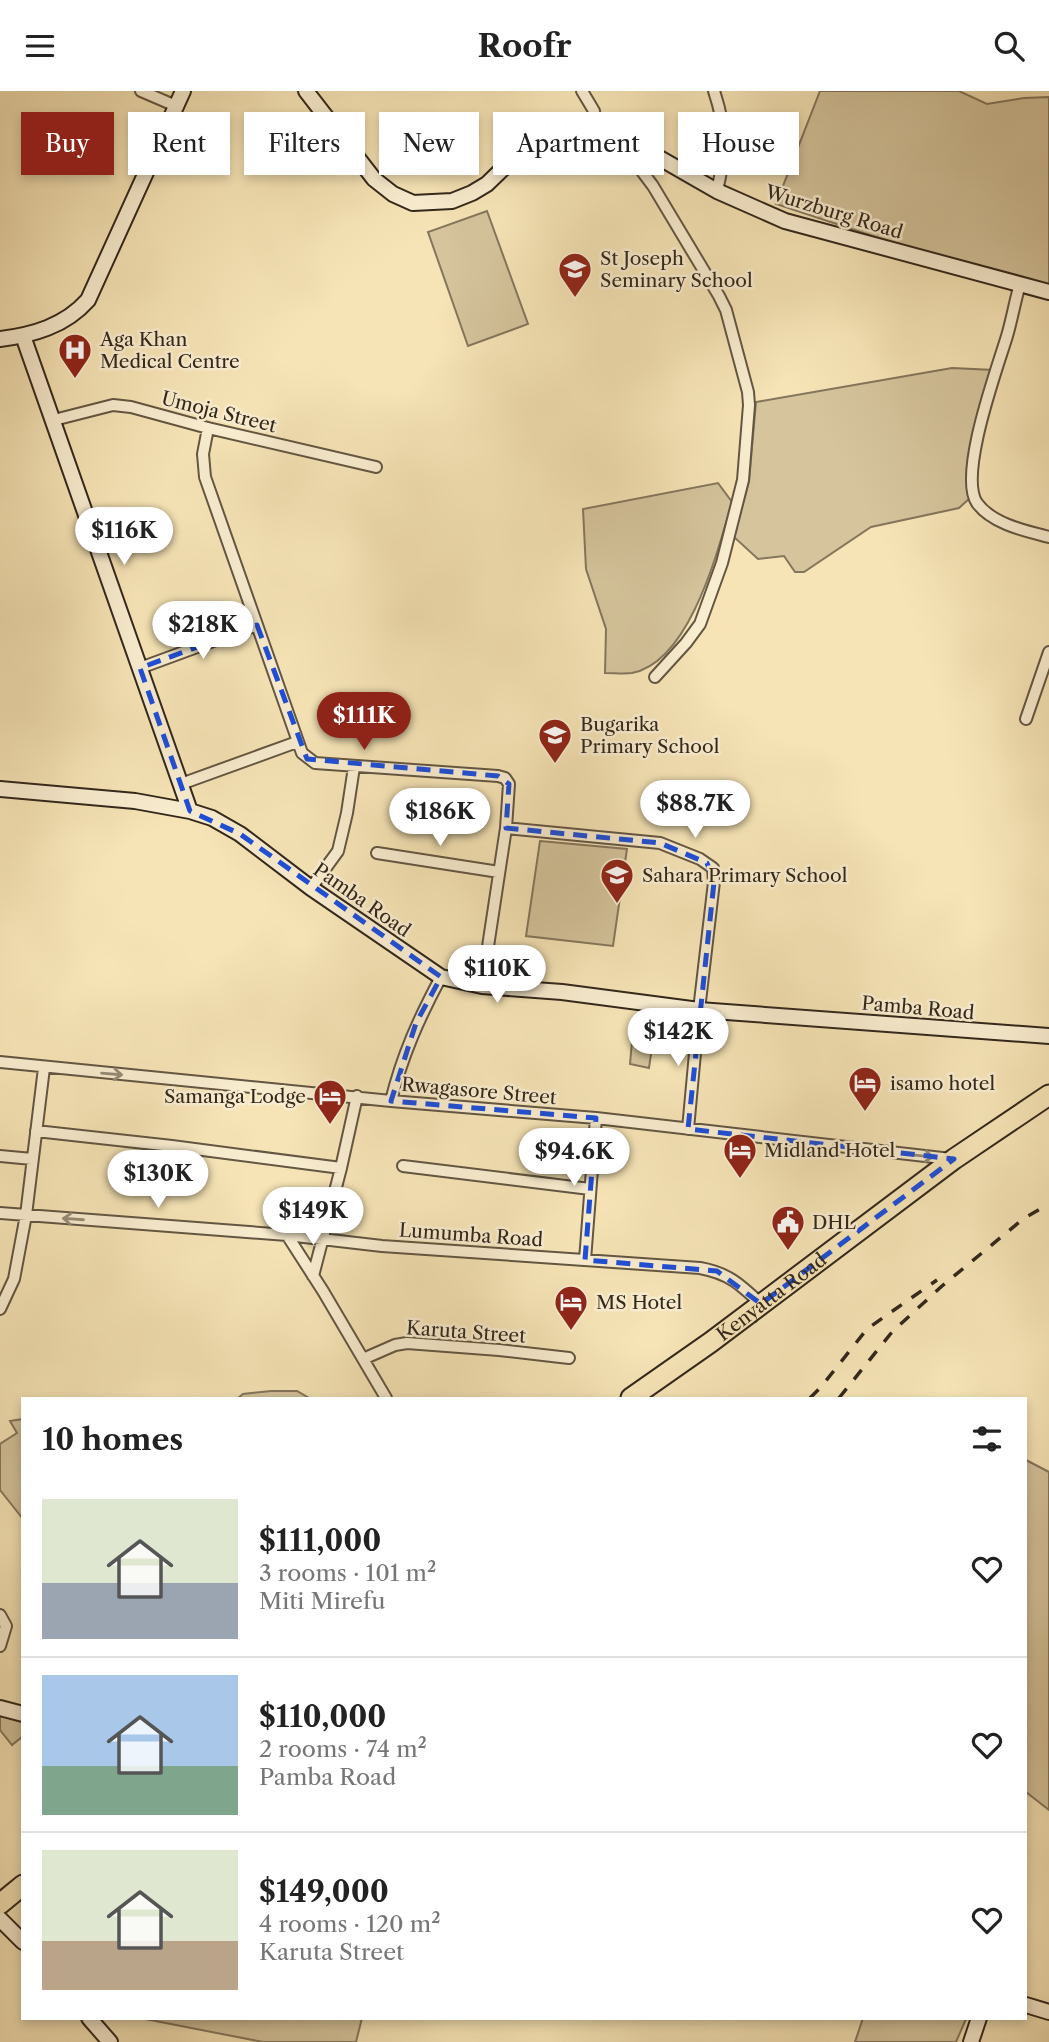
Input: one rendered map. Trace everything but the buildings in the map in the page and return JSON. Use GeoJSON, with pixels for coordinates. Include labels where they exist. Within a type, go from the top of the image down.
{"type":"FeatureCollection","features":[{"type":"Feature","properties":{"kind":"highway","name":"Kenyatta Road"},"geometry":{"type":"LineString","coordinates":[[632,1397],[954,1159],[1049,1095]]}},
{"type":"Feature","properties":{"kind":"highway"},"geometry":{"type":"LineString","coordinates":[[0,1904],[21,1887]]}},
{"type":"Feature","properties":{"kind":"main road"},"geometry":{"type":"LineString","coordinates":[[0,339],[23,336],[69,318],[88,300],[183,91]]}},
{"type":"Feature","properties":{"kind":"main road","name":"Wurzburg Road"},"geometry":{"type":"LineString","coordinates":[[306,91],[374,179],[393,194],[413,203],[452,201],[472,193],[496,175]]}},
{"type":"Feature","properties":{"kind":"main road","name":"Wurzburg Road"},"geometry":{"type":"LineString","coordinates":[[664,161],[717,191],[785,221],[1049,292]]}},
{"type":"Feature","properties":{"kind":"main road"},"geometry":{"type":"LineString","coordinates":[[23,336],[190,811]]}},
{"type":"Feature","properties":{"kind":"main road","name":"Pamba Road"},"geometry":{"type":"LineString","coordinates":[[0,789],[135,801],[212,818],[240,834],[310,888],[441,977],[482,986],[562,992],[699,1010],[1049,1037]]}},
{"type":"Feature","properties":{"kind":"main road"},"geometry":{"type":"LineString","coordinates":[[0,1708],[21,1713]]}},
{"type":"Feature","properties":{"kind":"main road"},"geometry":{"type":"LineString","coordinates":[[0,1919],[21,1940]]}},
{"type":"Feature","properties":{"kind":"main road"},"geometry":{"type":"LineString","coordinates":[[1027,2005],[1049,2012]]}},
{"type":"Feature","properties":{"kind":"main road"},"geometry":{"type":"LineString","coordinates":[[91,2020],[110,2042]]}},
{"type":"Feature","properties":{"kind":"main road"},"geometry":{"type":"LineString","coordinates":[[971,2042],[978,2020]]}},
{"type":"Feature","properties":{"kind":"street"},"geometry":{"type":"LineString","coordinates":[[141,91],[176,106]]}},
{"type":"Feature","properties":{"kind":"street"},"geometry":{"type":"LineString","coordinates":[[582,91],[594,112]]}},
{"type":"Feature","properties":{"kind":"street"},"geometry":{"type":"LineString","coordinates":[[715,91],[725,147],[717,191]]}},
{"type":"Feature","properties":{"kind":"street"},"geometry":{"type":"LineString","coordinates":[[644,175],[662,200],[723,304],[745,378],[749,405],[740,497],[711,597],[700,624],[655,677]]}},
{"type":"Feature","properties":{"kind":"street"},"geometry":{"type":"LineString","coordinates":[[1020,284],[976,447],[972,488],[978,504],[999,520],[1049,537]]}},
{"type":"Feature","properties":{"kind":"street","name":"Umoja Street"},"geometry":{"type":"LineString","coordinates":[[54,420],[113,405],[131,407],[376,467]]}},
{"type":"Feature","properties":{"kind":"street"},"geometry":{"type":"LineString","coordinates":[[208,428],[203,454],[205,477],[302,753],[315,763],[505,778],[509,785],[506,828],[482,986]]}},
{"type":"Feature","properties":{"kind":"street"},"geometry":{"type":"LineString","coordinates":[[140,668],[257,625]]}},
{"type":"Feature","properties":{"kind":"street"},"geometry":{"type":"LineString","coordinates":[[1026,719],[1049,653]]}},
{"type":"Feature","properties":{"kind":"street"},"geometry":{"type":"LineString","coordinates":[[181,784],[298,742]]}},
{"type":"Feature","properties":{"kind":"street"},"geometry":{"type":"LineString","coordinates":[[310,888],[338,851],[354,767]]}},
{"type":"Feature","properties":{"kind":"street"},"geometry":{"type":"LineString","coordinates":[[506,828],[660,843],[677,849],[714,870],[688,1129]]}},
{"type":"Feature","properties":{"kind":"street"},"geometry":{"type":"LineString","coordinates":[[377,853],[499,872]]}},
{"type":"Feature","properties":{"kind":"street"},"geometry":{"type":"LineString","coordinates":[[391,1101],[399,1068],[416,1023],[441,977]]}},
{"type":"Feature","properties":{"kind":"street","name":"Rwagasore Street"},"geometry":{"type":"LineString","coordinates":[[0,1062],[391,1101],[596,1118],[954,1159]]}},
{"type":"Feature","properties":{"kind":"street"},"geometry":{"type":"LineString","coordinates":[[0,1309],[14,1279],[26,1215],[44,1068]]}},
{"type":"Feature","properties":{"kind":"street"},"geometry":{"type":"LineString","coordinates":[[313,1276],[357,1096]]}},
{"type":"Feature","properties":{"kind":"street"},"geometry":{"type":"LineString","coordinates":[[585,1260],[596,1118]]}},
{"type":"Feature","properties":{"kind":"street"},"geometry":{"type":"LineString","coordinates":[[36,1131],[341,1168]]}},
{"type":"Feature","properties":{"kind":"street"},"geometry":{"type":"LineString","coordinates":[[0,1156],[32,1159]]}},
{"type":"Feature","properties":{"kind":"street"},"geometry":{"type":"LineString","coordinates":[[403,1166],[590,1189]]}},
{"type":"Feature","properties":{"kind":"street","name":"Lumumba Road"},"geometry":{"type":"LineString","coordinates":[[0,1213],[287,1235],[395,1247],[687,1266],[717,1271],[733,1279],[761,1304]]}},
{"type":"Feature","properties":{"kind":"street"},"geometry":{"type":"LineString","coordinates":[[287,1235],[385,1397]]}},
{"type":"Feature","properties":{"kind":"street","name":"Karuta Street"},"geometry":{"type":"LineString","coordinates":[[363,1359],[395,1345],[407,1343],[569,1358]]}},
{"type":"Feature","properties":{"kind":"street"},"geometry":{"type":"LineString","coordinates":[[0,1615],[6,1626],[0,1646]]}},
{"type":"Feature","properties":{"kind":"highlighted area"},"geometry":{"type":"Polygon","coordinates":[[[257,625],[307,759],[498,776],[509,784],[506,828],[660,843],[707,863],[714,882],[688,1129],[954,1159],[761,1304],[717,1271],[585,1260],[596,1118],[391,1101],[416,1023],[441,977],[240,834],[190,811],[140,668],[257,625]]]}},
{"type":"Feature","properties":{"kind":"shaded area"},"geometry":{"type":"Polygon","coordinates":[[[820,91],[959,91],[987,104],[1049,97],[1049,287],[930,255],[776,204],[787,175],[799,175],[799,145],[820,91]]]}},
{"type":"Feature","properties":{"kind":"shaded area"},"geometry":{"type":"Polygon","coordinates":[[[487,211],[528,324],[468,346],[428,232],[487,211]]]}},
{"type":"Feature","properties":{"kind":"shaded area"},"geometry":{"type":"Polygon","coordinates":[[[952,368],[994,370],[970,498],[959,508],[871,527],[804,572],[795,572],[784,556],[758,559],[734,537],[749,481],[756,402],[952,368]]]}},
{"type":"Feature","properties":{"kind":"shaded area"},"geometry":{"type":"Polygon","coordinates":[[[718,483],[732,502],[709,574],[685,627],[670,648],[652,664],[632,673],[605,673],[606,629],[586,569],[583,509],[718,483]]]}},
{"type":"Feature","properties":{"kind":"shaded area"},"geometry":{"type":"Polygon","coordinates":[[[540,841],[627,849],[613,946],[526,936],[540,841]]]}},
{"type":"Feature","properties":{"kind":"shaded area"},"geometry":{"type":"Polygon","coordinates":[[[634,1018],[656,1019],[649,1068],[630,1064],[634,1018]]]}},
{"type":"Feature","properties":{"kind":"shaded area"},"geometry":{"type":"Polygon","coordinates":[[[297,1391],[307,1397],[239,1397],[243,1394],[297,1391]]]}},
{"type":"Feature","properties":{"kind":"shaded area"},"geometry":{"type":"Polygon","coordinates":[[[21,1419],[21,1516],[0,1490],[0,1444],[17,1433],[10,1421],[21,1419]]]}},
{"type":"Feature","properties":{"kind":"shaded area"},"geometry":{"type":"Polygon","coordinates":[[[1027,1461],[1049,1472],[1049,1810],[1027,1793],[1027,1461]]]}},
{"type":"Feature","properties":{"kind":"shaded area"},"geometry":{"type":"Polygon","coordinates":[[[0,1714],[21,1716],[21,1738],[12,1745],[0,1730],[0,1714]]]}},
{"type":"Feature","properties":{"kind":"shaded area"},"geometry":{"type":"Polygon","coordinates":[[[150,2020],[362,2020],[356,2042],[263,2042],[150,2020]]]}},
{"type":"Feature","properties":{"kind":"shaded area"},"geometry":{"type":"Polygon","coordinates":[[[862,2020],[966,2020],[956,2042],[855,2042],[862,2020]]]}},
{"type":"Feature","properties":{"kind":"railway"},"geometry":{"type":"LineString","coordinates":[[840,1397],[892,1332],[942,1286],[1023,1219],[1049,1204]]}},
{"type":"Feature","properties":{"kind":"railway"},"geometry":{"type":"LineString","coordinates":[[811,1397],[867,1329],[937,1280]]}},
{"type":"Feature","properties":{"kind":"place","name":"St Joseph Seminary School"},"geometry":{"type":"Point","coordinates":[575,299]}},
{"type":"Feature","properties":{"kind":"place","name":"Aga Khan Medical Centre"},"geometry":{"type":"Point","coordinates":[75,380]}},
{"type":"Feature","properties":{"kind":"place","name":"Bugarika Primary School"},"geometry":{"type":"Point","coordinates":[555,765]}},
{"type":"Feature","properties":{"kind":"place","name":"Sahara Primary School"},"geometry":{"type":"Point","coordinates":[617,905]}},
{"type":"Feature","properties":{"kind":"place","name":"isamo hotel"},"geometry":{"type":"Point","coordinates":[865,1113]}},
{"type":"Feature","properties":{"kind":"place","name":"Samanga Lodge"},"geometry":{"type":"Point","coordinates":[330,1126]}},
{"type":"Feature","properties":{"kind":"place","name":"Midland Hotel"},"geometry":{"type":"Point","coordinates":[740,1180]}},
{"type":"Feature","properties":{"kind":"place","name":"DHL"},"geometry":{"type":"Point","coordinates":[788,1252]}},
{"type":"Feature","properties":{"kind":"place","name":"MS Hotel"},"geometry":{"type":"Point","coordinates":[571,1332]}}]}
